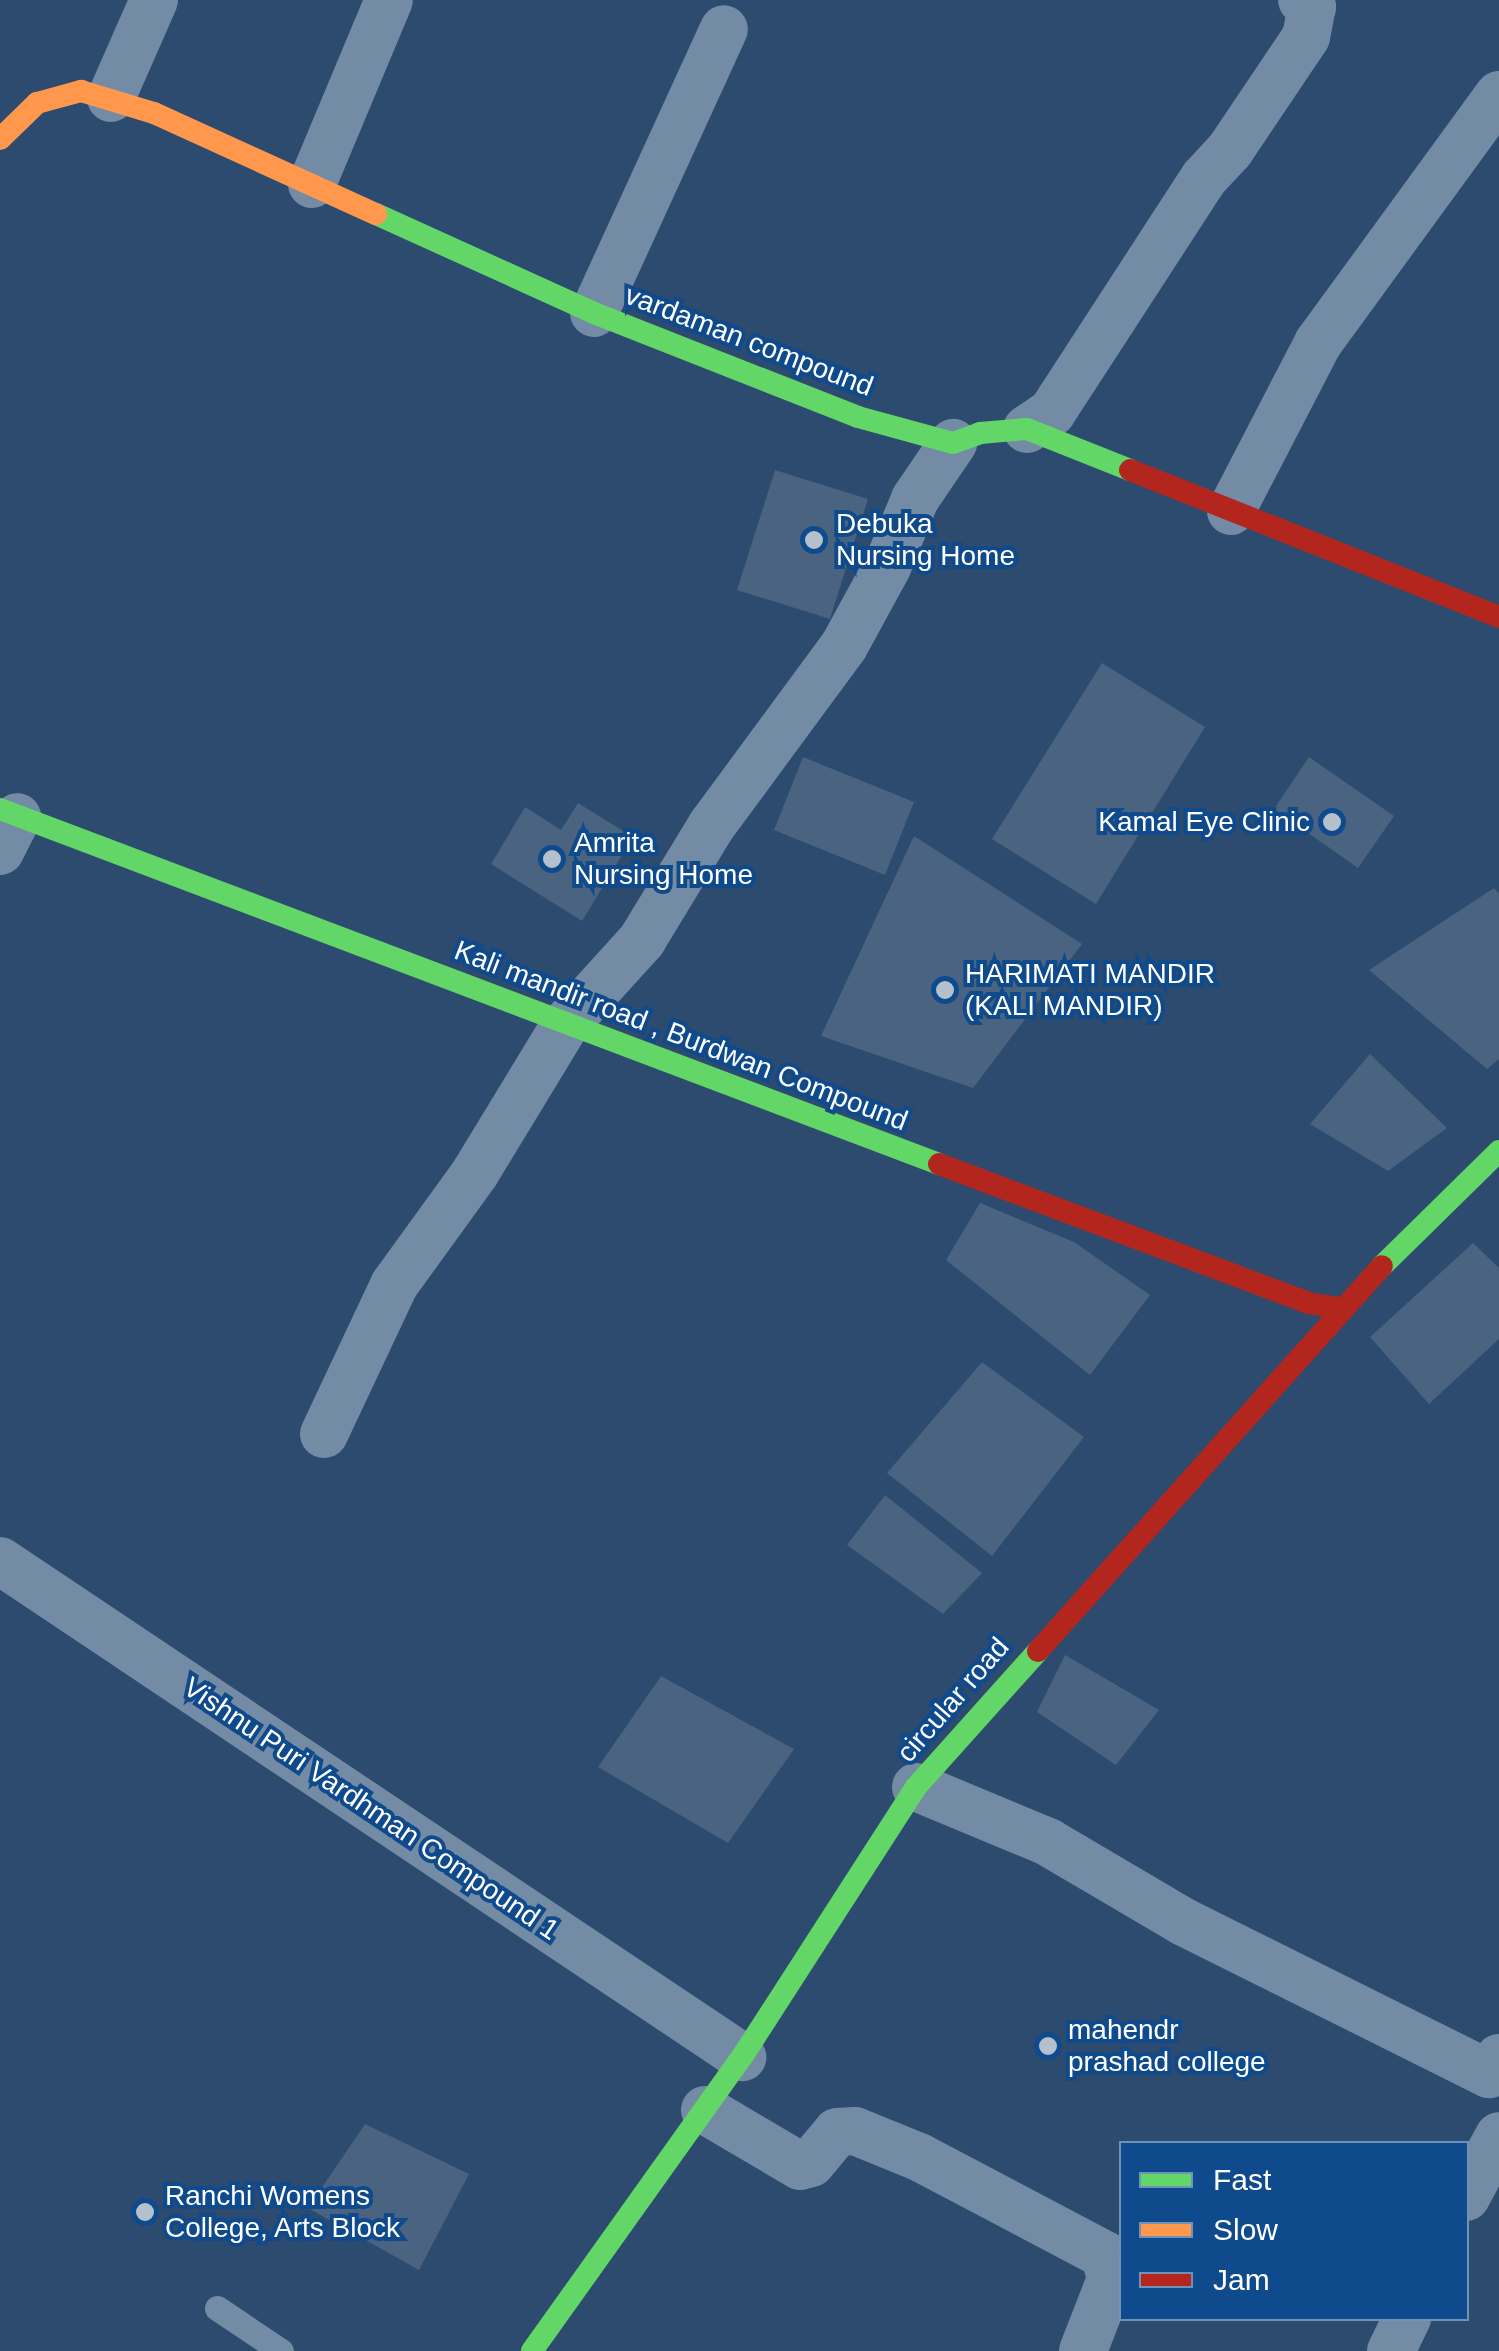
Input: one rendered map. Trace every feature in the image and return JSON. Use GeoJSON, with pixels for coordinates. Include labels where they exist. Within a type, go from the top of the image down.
{"type":"FeatureCollection","features":[{"type":"Feature","properties":{"kind":"street"},"geometry":{"type":"LineString","coordinates":[[111,98],[154,0]]}},
{"type":"Feature","properties":{"kind":"street"},"geometry":{"type":"LineString","coordinates":[[312,184],[389,0]]}},
{"type":"Feature","properties":{"kind":"street"},"geometry":{"type":"LineString","coordinates":[[1027,429],[1052,412],[1204,178],[1230,150],[1306,37],[1312,7],[1302,0]]}},
{"type":"Feature","properties":{"kind":"street"},"geometry":{"type":"LineString","coordinates":[[594,313],[724,30]]}},
{"type":"Feature","properties":{"kind":"street","name":"vardaman compound"},"geometry":{"type":"LineString","coordinates":[[0,138],[37,103],[81,91],[111,98],[154,113],[594,313],[858,417],[953,444]]}},
{"type":"Feature","properties":{"kind":"street"},"geometry":{"type":"LineString","coordinates":[[1230,511],[1318,343],[1499,95]]}},
{"type":"Feature","properties":{"kind":"street"},"geometry":{"type":"LineString","coordinates":[[324,1434],[394,1286],[475,1173],[565,1025],[642,940],[712,825],[844,646],[886,567],[915,499],[953,444],[980,434],[1027,429],[1499,617]]}},
{"type":"Feature","properties":{"kind":"street","name":"Kali mandir road , Burdwan Compound"},"geometry":{"type":"LineString","coordinates":[[6,826],[565,1025],[1308,1303],[1344,1309]]}},
{"type":"Feature","properties":{"kind":"street","name":"circular road"},"geometry":{"type":"LineString","coordinates":[[532,2351],[742,2057],[916,1787],[1344,1309],[1499,1151]]}},
{"type":"Feature","properties":{"kind":"street","name":"Vishnu Puri Vardhman Compound 1"},"geometry":{"type":"LineString","coordinates":[[0,1561],[742,2057]]}},
{"type":"Feature","properties":{"kind":"street"},"geometry":{"type":"LineString","coordinates":[[916,1787],[1048,1842],[1184,1922],[1489,2074],[1499,2058]]}},
{"type":"Feature","properties":{"kind":"street"},"geometry":{"type":"LineString","coordinates":[[704,2110],[800,2166],[811,2163],[837,2132],[854,2131],[919,2158],[1104,2255],[1112,2279],[1083,2351]]}},
{"type":"Feature","properties":{"kind":"street"},"geometry":{"type":"LineString","coordinates":[[1469,2192],[1499,2136]]}},
{"type":"Feature","properties":{"kind":"street"},"geometry":{"type":"LineString","coordinates":[[1391,2351],[1406,2321]]}},
{"type":"Feature","properties":{"kind":"lane"},"geometry":{"type":"LineString","coordinates":[[217,2308],[281,2351]]}},
{"type":"Feature","properties":{"kind":"building"},"geometry":{"type":"Polygon","coordinates":[[[775,470],[868,499],[830,619],[737,590],[775,470]]]}},
{"type":"Feature","properties":{"kind":"building"},"geometry":{"type":"Polygon","coordinates":[[[1102,663],[1205,727],[1096,904],[992,839],[1102,663]]]}},
{"type":"Feature","properties":{"kind":"building"},"geometry":{"type":"Polygon","coordinates":[[[803,757],[914,802],[885,875],[774,830],[803,757]]]}},
{"type":"Feature","properties":{"kind":"building"},"geometry":{"type":"Polygon","coordinates":[[[1309,757],[1394,816],[1358,868],[1274,809],[1309,757]]]}},
{"type":"Feature","properties":{"kind":"building"},"geometry":{"type":"Polygon","coordinates":[[[578,803],[633,837],[582,921],[491,864],[525,807],[561,830],[578,803]]]}},
{"type":"Feature","properties":{"kind":"building","name":"HARIMATI MANDIR (KALI MANDIR)"},"geometry":{"type":"Polygon","coordinates":[[[914,836],[1082,944],[973,1088],[821,1036],[914,836]]]}},
{"type":"Feature","properties":{"kind":"building"},"geometry":{"type":"Polygon","coordinates":[[[1494,888],[1499,893],[1499,1059],[1487,1069],[1369,970],[1494,888]]]}},
{"type":"Feature","properties":{"kind":"building"},"geometry":{"type":"Polygon","coordinates":[[[1370,1054],[1447,1128],[1388,1171],[1310,1124],[1370,1054]]]}},
{"type":"Feature","properties":{"kind":"building"},"geometry":{"type":"Polygon","coordinates":[[[980,1203],[1074,1242],[1150,1295],[1090,1375],[946,1260],[980,1203]]]}},
{"type":"Feature","properties":{"kind":"building"},"geometry":{"type":"Polygon","coordinates":[[[1473,1243],[1499,1268],[1499,1339],[1429,1404],[1370,1337],[1473,1243]]]}},
{"type":"Feature","properties":{"kind":"building"},"geometry":{"type":"Polygon","coordinates":[[[982,1362],[1084,1437],[992,1556],[887,1473],[982,1362]]]}},
{"type":"Feature","properties":{"kind":"building"},"geometry":{"type":"Polygon","coordinates":[[[885,1495],[982,1573],[943,1614],[847,1545],[885,1495]]]}},
{"type":"Feature","properties":{"kind":"building"},"geometry":{"type":"Polygon","coordinates":[[[1065,1655],[1159,1710],[1116,1765],[1037,1712],[1065,1655]]]}},
{"type":"Feature","properties":{"kind":"building"},"geometry":{"type":"Polygon","coordinates":[[[661,1676],[794,1749],[728,1843],[598,1767],[661,1676]]]}},
{"type":"Feature","properties":{"kind":"building"},"geometry":{"type":"Polygon","coordinates":[[[365,2124],[469,2174],[419,2270],[308,2208],[365,2124]]]}},
{"type":"Feature","properties":{"kind":"traffic: fast"},"geometry":{"type":"LineString","coordinates":[[376,214],[594,313],[858,417],[953,443],[980,433],[1027,429],[1130,470]]}},
{"type":"Feature","properties":{"kind":"traffic: fast"},"geometry":{"type":"LineString","coordinates":[[0,809],[939,1164]]}},
{"type":"Feature","properties":{"kind":"traffic: fast"},"geometry":{"type":"LineString","coordinates":[[1382,1266],[1499,1151]]}},
{"type":"Feature","properties":{"kind":"traffic: fast"},"geometry":{"type":"LineString","coordinates":[[532,2351],[742,2057],[916,1787],[1038,1651]]}},
{"type":"Feature","properties":{"kind":"traffic: slow"},"geometry":{"type":"LineString","coordinates":[[0,139],[37,103],[81,91],[154,113],[376,214]]}},
{"type":"Feature","properties":{"kind":"traffic: jam"},"geometry":{"type":"LineString","coordinates":[[1130,470],[1499,617]]}},
{"type":"Feature","properties":{"kind":"traffic: jam"},"geometry":{"type":"LineString","coordinates":[[939,1164],[1308,1303],[1344,1309]]}},
{"type":"Feature","properties":{"kind":"traffic: jam"},"geometry":{"type":"LineString","coordinates":[[1038,1651],[1382,1266]]}},
{"type":"Feature","properties":{"kind":"place","name":"Debuka Nursing Home"},"geometry":{"type":"Point","coordinates":[814,540]}},
{"type":"Feature","properties":{"kind":"place","name":"Kamal Eye Clinic"},"geometry":{"type":"Point","coordinates":[1332,822]}},
{"type":"Feature","properties":{"kind":"place","name":"Amrita Nursing Home"},"geometry":{"type":"Point","coordinates":[552,859]}},
{"type":"Feature","properties":{"kind":"place","name":"HARIMATI MANDIR (KALI MANDIR)"},"geometry":{"type":"Point","coordinates":[945,990]}},
{"type":"Feature","properties":{"kind":"place","name":"mahendr prashad college"},"geometry":{"type":"Point","coordinates":[1048,2046]}},
{"type":"Feature","properties":{"kind":"place","name":"Ranchi Womens College, Arts Block"},"geometry":{"type":"Point","coordinates":[145,2212]}}]}
